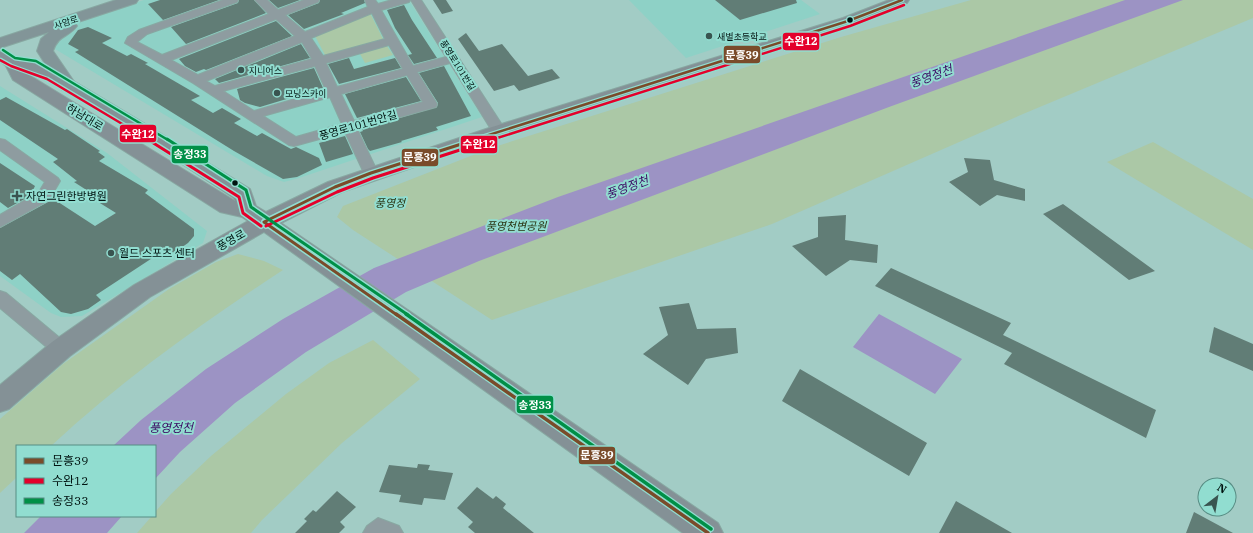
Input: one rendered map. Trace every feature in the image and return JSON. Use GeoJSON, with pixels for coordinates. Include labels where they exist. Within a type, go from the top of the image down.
{"type":"FeatureCollection","features":[{"type":"Feature","properties":{"kind":"main road","name":"사암로"},"geometry":{"type":"LineString","coordinates":[[0,34],[103,4],[131,0]]}},
{"type":"Feature","properties":{"kind":"main road","name":"풍영로"},"geometry":{"type":"LineString","coordinates":[[0,401],[61,349],[142,291],[255,216],[371,173],[848,21],[902,0]]}},
{"type":"Feature","properties":{"kind":"main road","name":"사암로"},"geometry":{"type":"LineString","coordinates":[[0,43],[103,4]]}},
{"type":"Feature","properties":{"kind":"main road"},"geometry":{"type":"LineString","coordinates":[[68,86],[55,64],[45,51],[46,46],[54,35],[103,4]]}},
{"type":"Feature","properties":{"kind":"main road","name":"하남대로"},"geometry":{"type":"LineString","coordinates":[[8,64],[34,66],[68,86],[243,194],[255,216]]}},
{"type":"Feature","properties":{"kind":"main road","name":"하남대로"},"geometry":{"type":"LineString","coordinates":[[8,64],[227,207],[255,216],[314,255],[708,533]]}},
{"type":"Feature","properties":{"kind":"street","name":"풍영로101번안길"},"geometry":{"type":"LineString","coordinates":[[233,0],[143,32],[132,39],[131,42],[197,80],[294,142],[431,104],[392,42],[372,4]]}},
{"type":"Feature","properties":{"kind":"street"},"geometry":{"type":"LineString","coordinates":[[260,0],[310,45],[334,92],[371,173]]}},
{"type":"Feature","properties":{"kind":"street"},"geometry":{"type":"LineString","coordinates":[[162,60],[314,0]]}},
{"type":"Feature","properties":{"kind":"street"},"geometry":{"type":"LineString","coordinates":[[197,80],[302,37],[372,4],[405,0]]}},
{"type":"Feature","properties":{"kind":"street","name":"풍영로101번길"},"geometry":{"type":"LineString","coordinates":[[416,0],[499,131]]}},
{"type":"Feature","properties":{"kind":"street"},"geometry":{"type":"LineString","coordinates":[[213,90],[392,42]]}},
{"type":"Feature","properties":{"kind":"street"},"geometry":{"type":"LineString","coordinates":[[253,115],[454,58]]}},
{"type":"Feature","properties":{"kind":"street"},"geometry":{"type":"LineString","coordinates":[[0,143],[53,181],[44,196],[0,222]]}},
{"type":"Feature","properties":{"kind":"street"},"geometry":{"type":"LineString","coordinates":[[0,298],[61,349]]}},
{"type":"Feature","properties":{"kind":"street"},"geometry":{"type":"LineString","coordinates":[[374,533],[378,529],[392,533]]}},
{"type":"Feature","properties":{"kind":"shaded area"},"geometry":{"type":"Polygon","coordinates":[[[144,0],[409,0],[482,117],[284,182],[267,176],[55,49],[60,35],[81,21],[144,0]]]}},
{"type":"Feature","properties":{"kind":"shaded area","name":"새별초등학교"},"geometry":{"type":"Polygon","coordinates":[[[629,0],[801,0],[820,14],[686,58],[629,0]]]}},
{"type":"Feature","properties":{"kind":"shaded area"},"geometry":{"type":"Polygon","coordinates":[[[0,86],[107,153],[207,231],[203,243],[82,316],[61,317],[51,313],[0,276],[0,86]]]}},
{"type":"Feature","properties":{"kind":"green space","name":"풍영천변공원"},"geometry":{"type":"Polygon","coordinates":[[[971,0],[1253,0],[1253,18],[1023,114],[772,224],[492,320],[353,230],[337,217],[343,206],[491,148],[841,37],[971,0]]]}},
{"type":"Feature","properties":{"kind":"green space"},"geometry":{"type":"Polygon","coordinates":[[[370,13],[383,39],[325,55],[315,36],[370,13]]]}},
{"type":"Feature","properties":{"kind":"green space"},"geometry":{"type":"Polygon","coordinates":[[[387,46],[393,55],[365,63],[360,54],[387,46]]]}},
{"type":"Feature","properties":{"kind":"green space"},"geometry":{"type":"Polygon","coordinates":[[[1153,142],[1253,199],[1253,250],[1107,162],[1153,142]]]}},
{"type":"Feature","properties":{"kind":"green space"},"geometry":{"type":"Polygon","coordinates":[[[238,254],[264,261],[283,270],[163,353],[106,398],[52,445],[16,445],[16,478],[0,493],[0,419],[63,364],[169,289],[216,262],[238,254]]]}},
{"type":"Feature","properties":{"kind":"green space"},"geometry":{"type":"Polygon","coordinates":[[[373,340],[420,379],[342,443],[262,520],[251,533],[137,533],[151,517],[156,517],[156,511],[171,494],[211,456],[286,394],[329,363],[373,340]]]}},
{"type":"Feature","properties":{"kind":"water","name":"풍영정천"},"geometry":{"type":"Polygon","coordinates":[[[1125,0],[1183,0],[889,107],[479,261],[406,292],[306,352],[235,403],[180,452],[156,478],[156,445],[114,445],[141,420],[206,369],[283,319],[374,268],[558,197],[1125,0]]]}},
{"type":"Feature","properties":{"kind":"water"},"geometry":{"type":"Polygon","coordinates":[[[879,314],[962,359],[935,394],[853,347],[879,314]]]}},
{"type":"Feature","properties":{"kind":"water"},"geometry":{"type":"Polygon","coordinates":[[[40,517],[121,517],[107,533],[24,533],[40,517]]]}},
{"type":"Feature","properties":{"kind":"building"},"geometry":{"type":"Polygon","coordinates":[[[160,0],[219,0],[163,20],[148,4],[160,0]]]}},
{"type":"Feature","properties":{"kind":"building"},"geometry":{"type":"Polygon","coordinates":[[[239,0],[254,0],[266,13],[186,44],[171,27],[238,3],[239,0]]]}},
{"type":"Feature","properties":{"kind":"building"},"geometry":{"type":"Polygon","coordinates":[[[269,0],[300,0],[278,8],[269,0]]]}},
{"type":"Feature","properties":{"kind":"building"},"geometry":{"type":"Polygon","coordinates":[[[320,0],[364,0],[365,3],[341,13],[344,14],[304,29],[288,15],[319,3],[320,0]]]}},
{"type":"Feature","properties":{"kind":"building"},"geometry":{"type":"Polygon","coordinates":[[[433,0],[446,0],[453,11],[442,14],[433,0]]]}},
{"type":"Feature","properties":{"kind":"building","name":"새별초등학교"},"geometry":{"type":"Polygon","coordinates":[[[715,0],[796,0],[797,3],[740,20],[715,0]]]}},
{"type":"Feature","properties":{"kind":"building"},"geometry":{"type":"Polygon","coordinates":[[[404,5],[437,58],[414,64],[408,55],[412,54],[395,28],[387,10],[404,5]]]}},
{"type":"Feature","properties":{"kind":"building"},"geometry":{"type":"Polygon","coordinates":[[[276,21],[292,36],[206,70],[204,69],[196,72],[185,66],[179,59],[276,21]]]}},
{"type":"Feature","properties":{"kind":"building"},"geometry":{"type":"Polygon","coordinates":[[[88,27],[112,38],[102,43],[127,56],[131,54],[148,63],[145,64],[200,96],[191,100],[213,113],[222,108],[241,119],[234,123],[257,136],[262,133],[291,149],[296,147],[319,158],[322,165],[297,177],[283,179],[234,151],[75,52],[79,50],[68,44],[78,30],[88,27]]]}},
{"type":"Feature","properties":{"kind":"building"},"geometry":{"type":"Polygon","coordinates":[[[466,33],[479,51],[502,44],[528,76],[552,69],[560,78],[519,91],[514,85],[494,91],[458,39],[466,33]]]}},
{"type":"Feature","properties":{"kind":"building"},"geometry":{"type":"Polygon","coordinates":[[[301,44],[310,58],[219,83],[215,79],[301,44]]]}},
{"type":"Feature","properties":{"kind":"building"},"geometry":{"type":"Polygon","coordinates":[[[349,58],[354,69],[395,58],[401,68],[339,84],[328,64],[349,58]]]}},
{"type":"Feature","properties":{"kind":"building"},"geometry":{"type":"Polygon","coordinates":[[[444,66],[471,116],[436,127],[438,130],[370,151],[360,132],[363,131],[362,129],[437,107],[438,103],[419,73],[444,66]]]}},
{"type":"Feature","properties":{"kind":"building"},"geometry":{"type":"Polygon","coordinates":[[[314,68],[323,88],[260,107],[240,100],[237,89],[314,68]]]}},
{"type":"Feature","properties":{"kind":"building"},"geometry":{"type":"Polygon","coordinates":[[[406,77],[421,101],[357,118],[345,94],[406,77]]]}},
{"type":"Feature","properties":{"kind":"building"},"geometry":{"type":"Polygon","coordinates":[[[6,97],[65,130],[67,129],[100,151],[98,152],[105,157],[99,161],[148,190],[145,193],[194,229],[194,236],[188,243],[169,256],[163,251],[96,295],[101,300],[88,309],[71,314],[61,312],[20,274],[12,280],[0,271],[0,228],[50,201],[52,198],[95,226],[116,213],[95,200],[99,198],[74,182],[77,181],[53,162],[58,159],[0,120],[0,100],[6,97]]]}},
{"type":"Feature","properties":{"kind":"building"},"geometry":{"type":"Polygon","coordinates":[[[345,136],[353,154],[326,162],[319,143],[345,136]]]}},
{"type":"Feature","properties":{"kind":"building"},"geometry":{"type":"Polygon","coordinates":[[[964,158],[990,160],[994,180],[1025,189],[1025,201],[997,195],[980,206],[949,182],[968,172],[964,158]]]}},
{"type":"Feature","properties":{"kind":"building"},"geometry":{"type":"Polygon","coordinates":[[[0,163],[35,186],[30,196],[8,208],[0,202],[0,163]]]}},
{"type":"Feature","properties":{"kind":"building"},"geometry":{"type":"Polygon","coordinates":[[[1063,204],[1155,271],[1129,280],[1043,214],[1063,204]]]}},
{"type":"Feature","properties":{"kind":"building"},"geometry":{"type":"Polygon","coordinates":[[[846,215],[845,240],[878,245],[877,263],[850,260],[826,276],[792,246],[818,237],[818,217],[846,215]]]}},
{"type":"Feature","properties":{"kind":"building"},"geometry":{"type":"Polygon","coordinates":[[[891,268],[1011,323],[1003,335],[1156,410],[1146,438],[1004,364],[1012,353],[875,286],[891,268]]]}},
{"type":"Feature","properties":{"kind":"building"},"geometry":{"type":"Polygon","coordinates":[[[689,303],[697,329],[736,328],[738,353],[706,359],[688,385],[643,354],[668,335],[659,307],[689,303]]]}},
{"type":"Feature","properties":{"kind":"building"},"geometry":{"type":"Polygon","coordinates":[[[1214,327],[1253,344],[1253,371],[1209,352],[1214,327]]]}},
{"type":"Feature","properties":{"kind":"building"},"geometry":{"type":"Polygon","coordinates":[[[800,369],[927,443],[909,476],[782,401],[800,369]]]}},
{"type":"Feature","properties":{"kind":"building"},"geometry":{"type":"Polygon","coordinates":[[[418,464],[430,465],[428,470],[453,473],[445,500],[424,498],[422,505],[399,502],[401,495],[379,492],[389,465],[417,468],[418,464]]]}},
{"type":"Feature","properties":{"kind":"building"},"geometry":{"type":"Polygon","coordinates":[[[477,487],[493,499],[496,496],[506,504],[503,508],[534,533],[475,533],[468,527],[473,522],[457,508],[477,487]]]}},
{"type":"Feature","properties":{"kind":"building"},"geometry":{"type":"Polygon","coordinates":[[[337,491],[356,507],[340,522],[345,527],[339,533],[295,533],[307,521],[304,519],[313,510],[316,512],[337,491]]]}},
{"type":"Feature","properties":{"kind":"building"},"geometry":{"type":"Polygon","coordinates":[[[956,501],[1012,533],[939,533],[956,501]]]}},
{"type":"Feature","properties":{"kind":"building"},"geometry":{"type":"Polygon","coordinates":[[[1194,512],[1197,514],[1197,517],[1203,517],[1233,533],[1186,533],[1194,512]]]}},
{"type":"Feature","properties":{"kind":"transit line","name":"문흥39"},"geometry":{"type":"LineString","coordinates":[[264,222],[335,187],[371,173],[848,21],[902,0]]}},
{"type":"Feature","properties":{"kind":"transit line","name":"수완12"},"geometry":{"type":"LineString","coordinates":[[266,226],[337,192],[373,178],[850,26],[904,5]]}},
{"type":"Feature","properties":{"kind":"transit line","name":"송정33"},"geometry":{"type":"LineString","coordinates":[[3,50],[15,58],[36,61],[52,70],[144,125],[246,190],[251,207],[317,251],[711,529]]}},
{"type":"Feature","properties":{"kind":"transit line","name":"수완12"},"geometry":{"type":"LineString","coordinates":[[0,60],[6,64],[35,73],[47,79],[239,197],[243,213],[261,226]]}},
{"type":"Feature","properties":{"kind":"transit line","name":"문흥39"},"geometry":{"type":"LineString","coordinates":[[264,222],[708,533]]}},
{"type":"Feature","properties":{"kind":"place","name":"새별초등학교"},"geometry":{"type":"Point","coordinates":[709,36]}},
{"type":"Feature","properties":{"kind":"place","name":"지니어스"},"geometry":{"type":"Point","coordinates":[241,70]}},
{"type":"Feature","properties":{"kind":"place","name":"모닝스카이"},"geometry":{"type":"Point","coordinates":[277,93]}},
{"type":"Feature","properties":{"kind":"place","name":"자연그린한방병원"},"geometry":{"type":"Point","coordinates":[17,196]}},
{"type":"Feature","properties":{"kind":"place","name":"월드 스포츠 센터"},"geometry":{"type":"Point","coordinates":[111,253]}},
{"type":"Feature","properties":{"kind":"park label","name":"풍영정"},"geometry":{"type":"Point","coordinates":[390,203]}}]}
